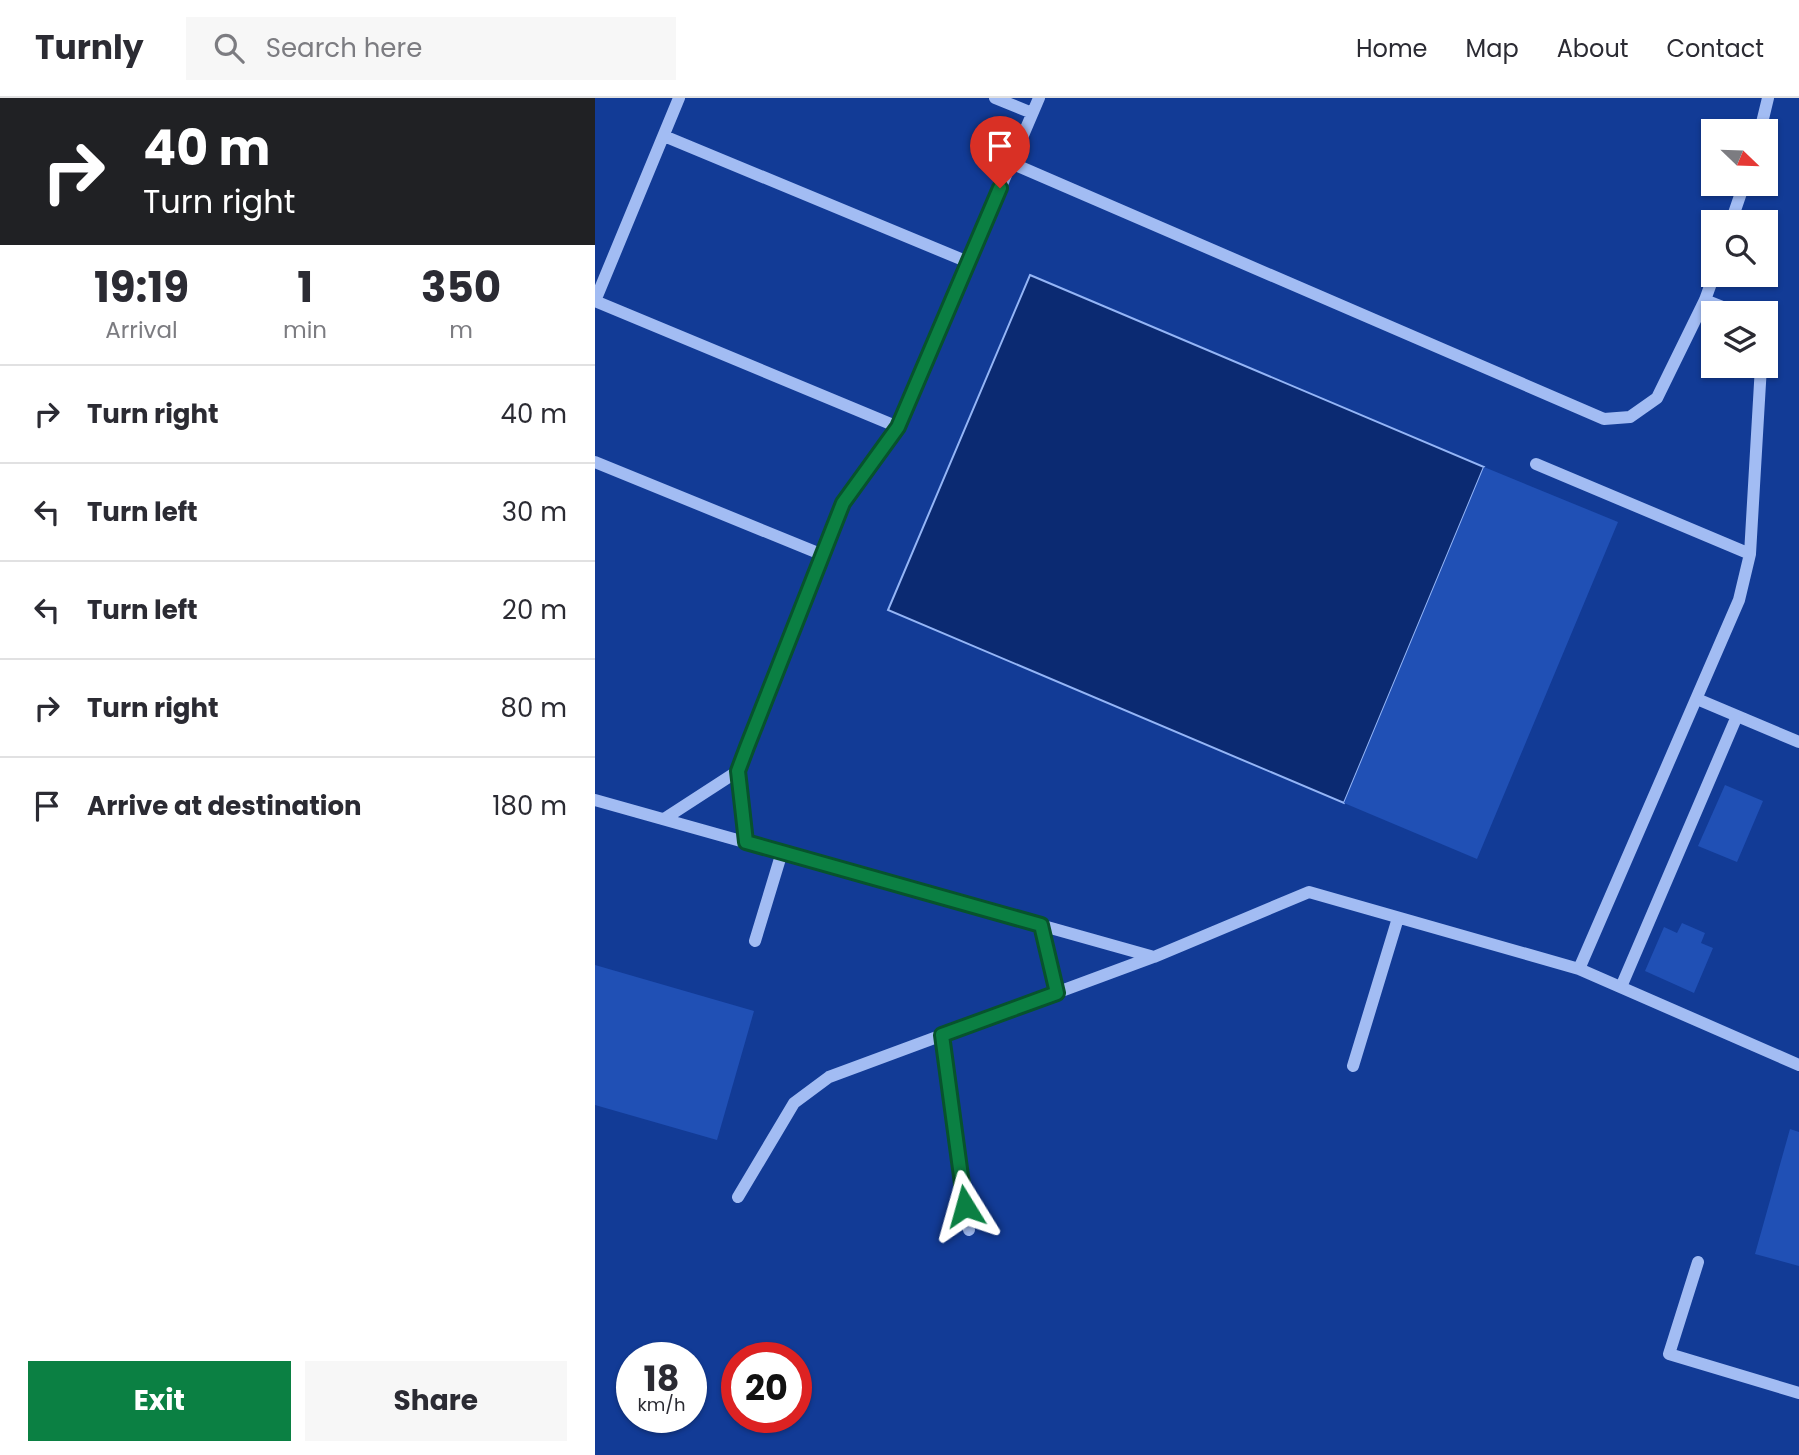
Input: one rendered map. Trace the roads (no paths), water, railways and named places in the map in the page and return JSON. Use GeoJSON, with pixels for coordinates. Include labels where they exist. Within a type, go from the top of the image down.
{"type":"FeatureCollection","features":[{"type":"Feature","properties":{"kind":"lane"},"geometry":{"type":"LineString","coordinates":[[680,98],[595,301],[898,427]]}},
{"type":"Feature","properties":{"kind":"lane"},"geometry":{"type":"LineString","coordinates":[[995,98],[1032,113]]}},
{"type":"Feature","properties":{"kind":"lane"},"geometry":{"type":"LineString","coordinates":[[746,842],[738,771],[843,503],[898,427],[1039,98]]}},
{"type":"Feature","properties":{"kind":"lane"},"geometry":{"type":"LineString","coordinates":[[1763,119],[1768,98]]}},
{"type":"Feature","properties":{"kind":"lane"},"geometry":{"type":"LineString","coordinates":[[664,136],[968,262]]}},
{"type":"Feature","properties":{"kind":"lane"},"geometry":{"type":"LineString","coordinates":[[1011,163],[1604,419],[1630,417],[1657,398],[1710,287]]}},
{"type":"Feature","properties":{"kind":"lane"},"geometry":{"type":"LineString","coordinates":[[1579,969],[1739,600],[1750,554],[1760,378]]}},
{"type":"Feature","properties":{"kind":"lane"},"geometry":{"type":"LineString","coordinates":[[595,462],[823,555]]}},
{"type":"Feature","properties":{"kind":"lane"},"geometry":{"type":"LineString","coordinates":[[1536,464],[1750,554]]}},
{"type":"Feature","properties":{"kind":"lane"},"geometry":{"type":"LineString","coordinates":[[1696,699],[1799,742]]}},
{"type":"Feature","properties":{"kind":"lane"},"geometry":{"type":"LineString","coordinates":[[1621,987],[1737,716]]}},
{"type":"Feature","properties":{"kind":"lane"},"geometry":{"type":"LineString","coordinates":[[664,819],[738,771]]}},
{"type":"Feature","properties":{"kind":"lane"},"geometry":{"type":"LineString","coordinates":[[595,800],[1154,957]]}},
{"type":"Feature","properties":{"kind":"lane"},"geometry":{"type":"LineString","coordinates":[[755,941],[782,852]]}},
{"type":"Feature","properties":{"kind":"lane"},"geometry":{"type":"LineString","coordinates":[[738,1197],[794,1103],[829,1077],[1154,957],[1310,892],[1579,969],[1799,1065]]}},
{"type":"Feature","properties":{"kind":"lane"},"geometry":{"type":"LineString","coordinates":[[1353,1066],[1398,918]]}},
{"type":"Feature","properties":{"kind":"lane"},"geometry":{"type":"LineString","coordinates":[[1041,925],[1057,993]]}},
{"type":"Feature","properties":{"kind":"lane"},"geometry":{"type":"LineString","coordinates":[[942,1035],[969,1230]]}},
{"type":"Feature","properties":{"kind":"lane"},"geometry":{"type":"LineString","coordinates":[[1698,1262],[1669,1354],[1799,1393]]}},
{"type":"Feature","properties":{"kind":"water"},"geometry":{"type":"Polygon","coordinates":[[[1030,275],[1484,467],[1344,803],[888,610],[1030,275]]]}}]}
